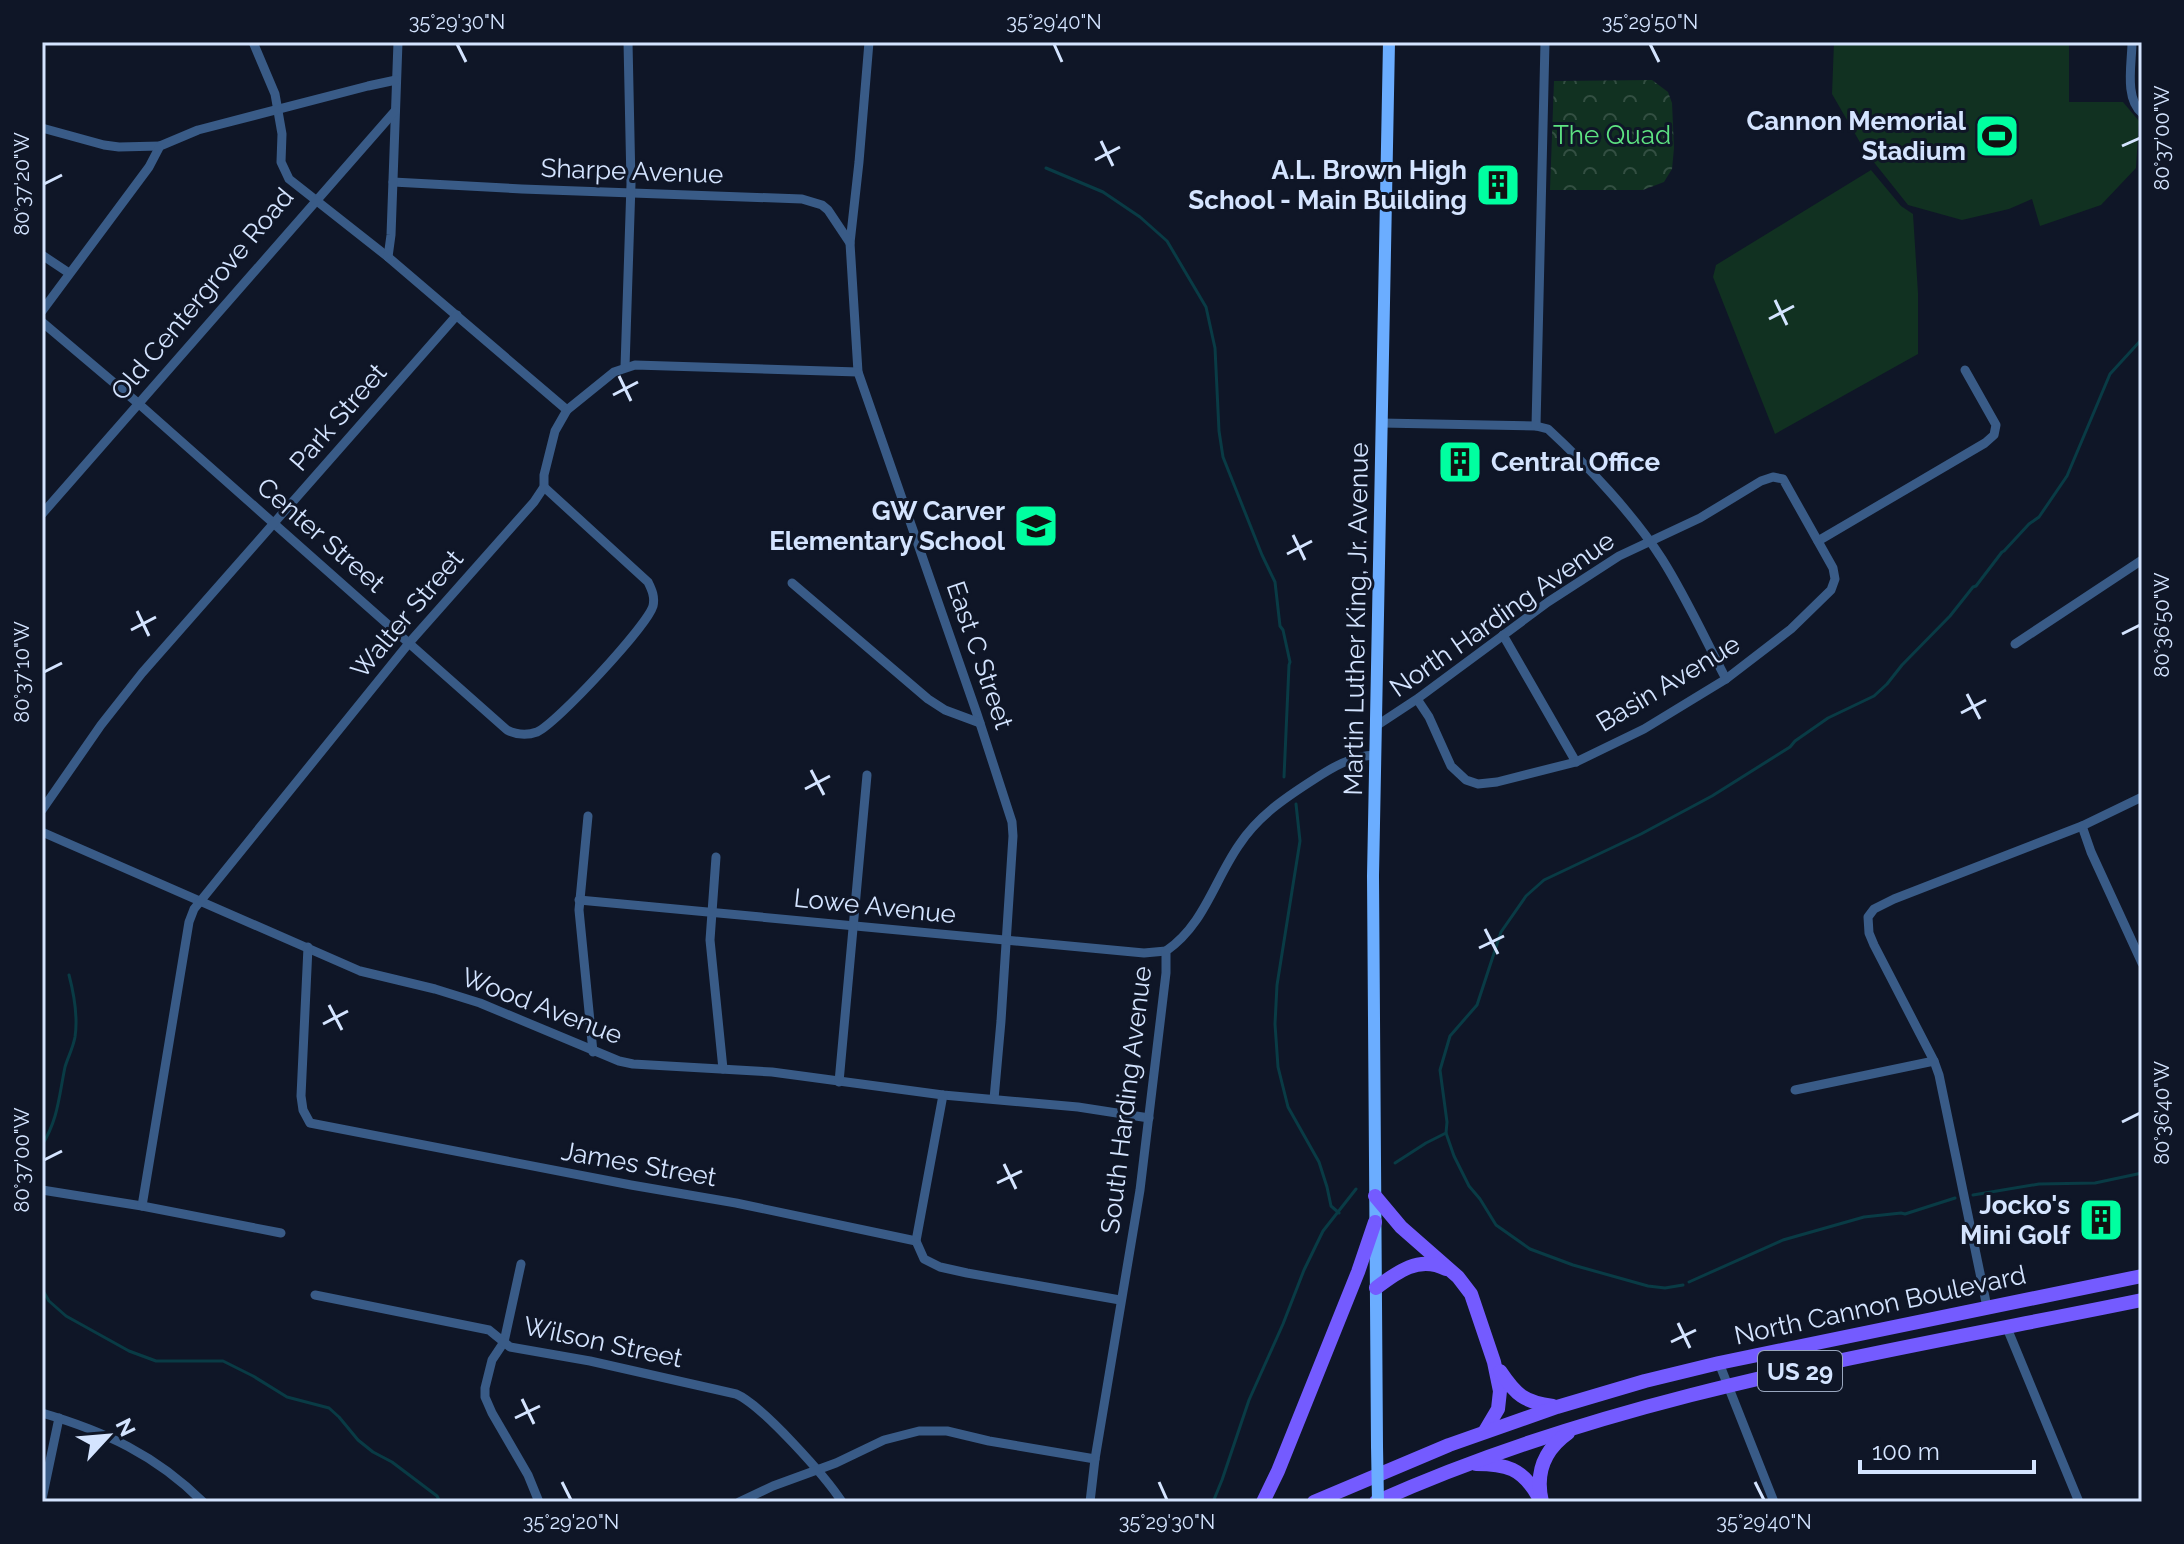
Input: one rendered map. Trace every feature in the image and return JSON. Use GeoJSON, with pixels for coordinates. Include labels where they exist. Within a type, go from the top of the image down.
{"type":"FeatureCollection","features":[{"type":"Feature","properties":{"kind":"main road","name":"Martin Luther King, Jr. Avenue"},"geometry":{"type":"LineString","coordinates":[[1375,1222],[1373,876],[1389,42]]}},
{"type":"Feature","properties":{"kind":"main road"},"geometry":{"type":"LineString","coordinates":[[1375,1196],[1401,1227],[1458,1277],[1471,1294],[1494,1362],[1500,1401],[1485,1431]]}},
{"type":"Feature","properties":{"kind":"main road"},"geometry":{"type":"LineString","coordinates":[[1375,1222],[1377,1502]]}},
{"type":"Feature","properties":{"kind":"main road"},"geometry":{"type":"LineString","coordinates":[[1263,1502],[1353,1286],[1375,1222]]}},
{"type":"Feature","properties":{"kind":"main road"},"geometry":{"type":"LineString","coordinates":[[1376,1288],[1400,1271],[1419,1263],[1430,1263],[1450,1271]]}},
{"type":"Feature","properties":{"kind":"main road","name":"North Cannon Boulevard"},"geometry":{"type":"LineString","coordinates":[[1314,1502],[1485,1431],[1645,1381],[2142,1276]]}},
{"type":"Feature","properties":{"kind":"main road","name":"North Cannon Boulevard"},"geometry":{"type":"LineString","coordinates":[[1463,1465],[1592,1422],[1728,1386],[2142,1300]]}},
{"type":"Feature","properties":{"kind":"main road"},"geometry":{"type":"LineString","coordinates":[[1494,1362],[1518,1395],[1536,1404],[1557,1407]]}},
{"type":"Feature","properties":{"kind":"main road"},"geometry":{"type":"LineString","coordinates":[[1541,1502],[1539,1477],[1547,1455],[1561,1438],[1592,1422]]}},
{"type":"Feature","properties":{"kind":"main road"},"geometry":{"type":"LineString","coordinates":[[1463,1465],[1514,1469],[1529,1481],[1541,1502]]}},
{"type":"Feature","properties":{"kind":"main road","name":"US 29"},"geometry":{"type":"LineString","coordinates":[[1377,1502],[1463,1465]]}},
{"type":"Feature","properties":{"kind":"street","name":"Old Centergrove Road"},"geometry":{"type":"LineString","coordinates":[[42,514],[316,201],[289,179],[282,168],[279,109],[272,84],[253,42]]}},
{"type":"Feature","properties":{"kind":"street"},"geometry":{"type":"LineString","coordinates":[[388,257],[398,42]]}},
{"type":"Feature","properties":{"kind":"street"},"geometry":{"type":"LineString","coordinates":[[628,42],[631,193],[625,367],[670,365],[858,372]]}},
{"type":"Feature","properties":{"kind":"street","name":"East C Street"},"geometry":{"type":"LineString","coordinates":[[869,42],[850,243],[858,372],[1012,822],[1007,941],[994,1099]]}},
{"type":"Feature","properties":{"kind":"street"},"geometry":{"type":"LineString","coordinates":[[1536,426],[1545,42]]}},
{"type":"Feature","properties":{"kind":"street"},"geometry":{"type":"LineString","coordinates":[[2132,42],[2131,91],[2133,101],[2142,113]]}},
{"type":"Feature","properties":{"kind":"street"},"geometry":{"type":"LineString","coordinates":[[42,128],[104,145],[160,146],[198,130],[396,80]]}},
{"type":"Feature","properties":{"kind":"street"},"geometry":{"type":"LineString","coordinates":[[395,111],[316,201],[388,257],[567,410]]}},
{"type":"Feature","properties":{"kind":"street"},"geometry":{"type":"LineString","coordinates":[[42,311],[149,167],[160,146]]}},
{"type":"Feature","properties":{"kind":"street","name":"Sharpe Avenue"},"geometry":{"type":"LineString","coordinates":[[393,182],[802,199],[828,210],[850,243]]}},
{"type":"Feature","properties":{"kind":"street"},"geometry":{"type":"LineString","coordinates":[[42,255],[69,273]]}},
{"type":"Feature","properties":{"kind":"street","name":"Park Street"},"geometry":{"type":"LineString","coordinates":[[42,810],[101,725],[142,673],[457,315]]}},
{"type":"Feature","properties":{"kind":"street","name":"Center Street"},"geometry":{"type":"LineString","coordinates":[[42,322],[516,735],[528,735],[549,725],[591,684],[645,621],[653,606],[653,594],[648,582],[544,487]]}},
{"type":"Feature","properties":{"kind":"street","name":"Walter Street"},"geometry":{"type":"LineString","coordinates":[[142,1206],[189,922],[194,909],[409,643],[534,502],[544,487],[555,431],[567,410],[604,379],[625,367]]}},
{"type":"Feature","properties":{"kind":"street"},"geometry":{"type":"LineString","coordinates":[[1818,541],[1994,435],[1996,425],[1965,370]]}},
{"type":"Feature","properties":{"kind":"street"},"geometry":{"type":"LineString","coordinates":[[1381,423],[1536,426],[1548,429],[1626,511],[1649,540],[1663,560],[1726,679]]}},
{"type":"Feature","properties":{"kind":"street","name":"North Harding Avenue"},"geometry":{"type":"LineString","coordinates":[[1376,726],[1619,556],[1700,518],[1761,481],[1773,477],[1783,479]]}},
{"type":"Feature","properties":{"kind":"street","name":"Basin Avenue"},"geometry":{"type":"LineString","coordinates":[[1417,699],[1429,717],[1451,766],[1466,780],[1478,784],[1576,762],[1644,729],[1726,679],[1791,629],[1831,590],[1835,579],[1833,568],[1783,479]]}},
{"type":"Feature","properties":{"kind":"street"},"geometry":{"type":"LineString","coordinates":[[2015,644],[2142,560]]}},
{"type":"Feature","properties":{"kind":"street"},"geometry":{"type":"LineString","coordinates":[[792,583],[928,699],[945,710],[980,723]]}},
{"type":"Feature","properties":{"kind":"street"},"geometry":{"type":"LineString","coordinates":[[1503,635],[1576,762]]}},
{"type":"Feature","properties":{"kind":"street","name":"South Harding Avenue"},"geometry":{"type":"LineString","coordinates":[[1090,1502],[1140,1190],[1166,951],[1195,924],[1240,843],[1263,816],[1335,766],[1350,759],[1375,755]]}},
{"type":"Feature","properties":{"kind":"street"},"geometry":{"type":"LineString","coordinates":[[839,1082],[867,775]]}},
{"type":"Feature","properties":{"kind":"street"},"geometry":{"type":"LineString","coordinates":[[1987,1307],[1939,1075],[1874,945],[1868,917],[1874,909],[1894,899],[2082,826],[2142,797]]}},
{"type":"Feature","properties":{"kind":"street"},"geometry":{"type":"LineString","coordinates":[[588,816],[579,900],[593,1052]]}},
{"type":"Feature","properties":{"kind":"street"},"geometry":{"type":"LineString","coordinates":[[2082,826],[2142,963]]}},
{"type":"Feature","properties":{"kind":"street","name":"Wood Avenue"},"geometry":{"type":"LineString","coordinates":[[42,832],[360,971],[480,1003],[593,1052],[633,1064],[772,1072],[1149,1118]]}},
{"type":"Feature","properties":{"kind":"street"},"geometry":{"type":"LineString","coordinates":[[716,857],[710,940],[723,1069]]}},
{"type":"Feature","properties":{"kind":"street","name":"Lowe Avenue"},"geometry":{"type":"LineString","coordinates":[[579,900],[1144,953],[1166,951]]}},
{"type":"Feature","properties":{"kind":"street","name":"James Street"},"geometry":{"type":"LineString","coordinates":[[308,947],[301,1096],[303,1110],[310,1123],[736,1203],[916,1241]]}},
{"type":"Feature","properties":{"kind":"street"},"geometry":{"type":"LineString","coordinates":[[1795,1090],[1934,1061]]}},
{"type":"Feature","properties":{"kind":"street"},"geometry":{"type":"LineString","coordinates":[[943,1095],[916,1241],[924,1259],[940,1267],[1120,1300]]}},
{"type":"Feature","properties":{"kind":"street"},"geometry":{"type":"LineString","coordinates":[[42,1190],[281,1233]]}},
{"type":"Feature","properties":{"kind":"street"},"geometry":{"type":"LineString","coordinates":[[521,1264],[504,1342],[492,1360],[485,1397],[528,1475],[539,1502]]}},
{"type":"Feature","properties":{"kind":"street","name":"Wilson Street"},"geometry":{"type":"LineString","coordinates":[[315,1295],[489,1330],[510,1347],[529,1352],[590,1361],[736,1394],[755,1405],[842,1502]]}},
{"type":"Feature","properties":{"kind":"street"},"geometry":{"type":"LineString","coordinates":[[2007,1328],[2079,1502]]}},
{"type":"Feature","properties":{"kind":"street"},"geometry":{"type":"LineString","coordinates":[[1719,1363],[1774,1502]]}},
{"type":"Feature","properties":{"kind":"street"},"geometry":{"type":"LineString","coordinates":[[42,1413],[84,1426],[134,1449],[181,1480],[203,1502]]}},
{"type":"Feature","properties":{"kind":"street"},"geometry":{"type":"LineString","coordinates":[[42,1499],[59,1418]]}},
{"type":"Feature","properties":{"kind":"street"},"geometry":{"type":"LineString","coordinates":[[739,1502],[884,1440],[919,1431],[947,1431],[1095,1459]]}},
{"type":"Feature","properties":{"kind":"green space","name":"Cannon Memorial Stadium"},"geometry":{"type":"Polygon","coordinates":[[[1834,42],[2069,42],[2069,102],[2123,102],[2139,121],[2136,168],[2101,205],[2040,226],[2032,199],[2009,209],[1962,220],[1908,205],[1865,151],[1832,94],[1834,42]]]}},
{"type":"Feature","properties":{"kind":"green space","name":"The Quad"},"geometry":{"type":"Polygon","coordinates":[[[1652,80],[1668,92],[1672,103],[1672,169],[1664,182],[1643,190],[1550,190],[1554,81],[1652,80]]]}},
{"type":"Feature","properties":{"kind":"green space"},"geometry":{"type":"Polygon","coordinates":[[[1871,170],[1901,206],[1913,214],[1918,354],[1775,434],[1713,277],[1716,265],[1871,170]]]}},
{"type":"Feature","properties":{"kind":"waterway"},"geometry":{"type":"LineString","coordinates":[[1046,168],[1103,192],[1140,217],[1167,241],[1206,307],[1215,348],[1223,457],[1275,582],[1280,626],[1290,662],[1284,777]]}},
{"type":"Feature","properties":{"kind":"waterway"},"geometry":{"type":"LineString","coordinates":[[1683,1285],[1665,1288],[1648,1286],[1573,1265],[1530,1249],[1496,1225],[1469,1186],[1446,1133],[1440,1070],[1450,1036],[1477,1005],[1501,932],[1526,896],[1544,880],[1712,796],[1790,747],[1828,718],[1874,696],[1887,684],[1950,616],[2002,552],[2039,517],[2067,476],[2110,374],[2142,339]]}},
{"type":"Feature","properties":{"kind":"waterway"},"geometry":{"type":"LineString","coordinates":[[1296,804],[1300,841],[1277,985],[1275,1024],[1278,1067],[1288,1107],[1319,1162],[1331,1206],[1339,1213]]}},
{"type":"Feature","properties":{"kind":"waterway"},"geometry":{"type":"LineString","coordinates":[[42,1145],[55,1117],[65,1067],[75,1037],[75,1006],[69,975]]}},
{"type":"Feature","properties":{"kind":"waterway"},"geometry":{"type":"LineString","coordinates":[[1395,1163],[1446,1133]]}},
{"type":"Feature","properties":{"kind":"waterway"},"geometry":{"type":"LineString","coordinates":[[1973,1195],[2039,1184],[2095,1183],[2142,1173]]}},
{"type":"Feature","properties":{"kind":"waterway"},"geometry":{"type":"LineString","coordinates":[[1213,1502],[1249,1400],[1304,1270],[1323,1231],[1356,1189]]}},
{"type":"Feature","properties":{"kind":"waterway"},"geometry":{"type":"LineString","coordinates":[[1689,1282],[1783,1240],[1864,1217],[1905,1214],[1955,1198]]}},
{"type":"Feature","properties":{"kind":"waterway"},"geometry":{"type":"LineString","coordinates":[[42,1289],[49,1301],[66,1316],[129,1351],[156,1361],[223,1361],[287,1397],[329,1408],[358,1440],[437,1496],[440,1502]]}},
{"type":"Feature","properties":{"kind":"place","name":"Cannon Memorial Stadium"},"geometry":{"type":"Point","coordinates":[1997,136]}},
{"type":"Feature","properties":{"kind":"place","name":"A.L. Brown High School - Main Building"},"geometry":{"type":"Point","coordinates":[1498,185]}},
{"type":"Feature","properties":{"kind":"place","name":"Central Office"},"geometry":{"type":"Point","coordinates":[1460,462]}},
{"type":"Feature","properties":{"kind":"place","name":"GW Carver Elementary School"},"geometry":{"type":"Point","coordinates":[1036,526]}},
{"type":"Feature","properties":{"kind":"place","name":"Jocko's Mini Golf"},"geometry":{"type":"Point","coordinates":[2101,1220]}}]}
